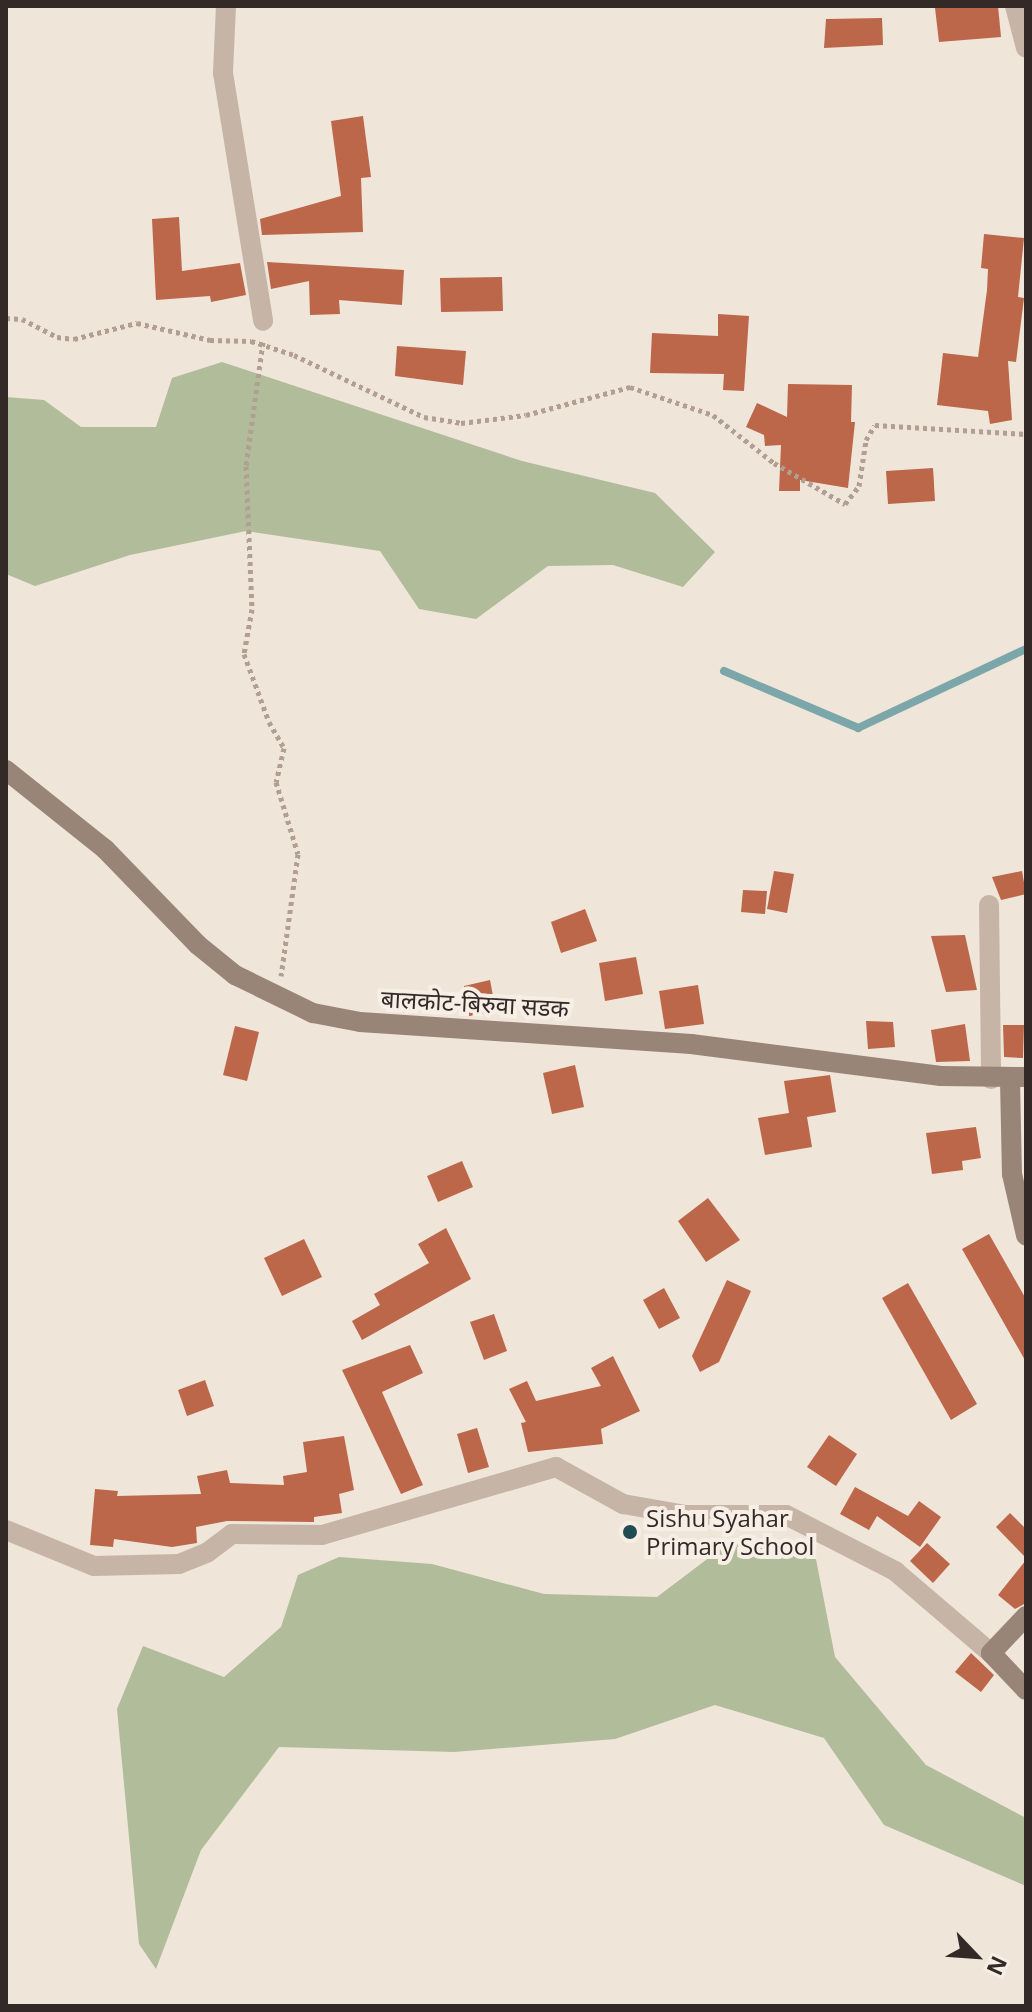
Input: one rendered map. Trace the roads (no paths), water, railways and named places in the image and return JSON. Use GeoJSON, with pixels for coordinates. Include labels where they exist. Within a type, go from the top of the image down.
{"type":"FeatureCollection","features":[{"type":"Feature","properties":{"kind":"main road","name":"बालकोट-बिरुवा सडक"},"geometry":{"type":"LineString","coordinates":[[6,770],[105,849],[198,945],[235,975],[313,1013],[360,1022],[691,1044],[1009,1079]]}},
{"type":"Feature","properties":{"kind":"main road"},"geometry":{"type":"LineString","coordinates":[[1009,1079],[1012,1174],[1026,1235]]}},
{"type":"Feature","properties":{"kind":"main road"},"geometry":{"type":"LineString","coordinates":[[1026,1616],[991,1653],[1026,1690]]}},
{"type":"Feature","properties":{"kind":"street"},"geometry":{"type":"LineString","coordinates":[[226,6],[223,73],[263,321]]}},
{"type":"Feature","properties":{"kind":"street"},"geometry":{"type":"LineString","coordinates":[[1015,6],[1026,48]]}},
{"type":"Feature","properties":{"kind":"street"},"geometry":{"type":"LineString","coordinates":[[989,905],[1009,1079]]}},
{"type":"Feature","properties":{"kind":"street"},"geometry":{"type":"LineString","coordinates":[[6,1530],[94,1566],[179,1564],[208,1552],[232,1534],[322,1535],[556,1467],[623,1504],[686,1515],[786,1515],[895,1571],[991,1653]]}},
{"type":"Feature","properties":{"kind":"waterway"},"geometry":{"type":"LineString","coordinates":[[724,671],[858,728],[1026,649]]}},
{"type":"Feature","properties":{"kind":"place","name":"Sishu Syahar Primary School"},"geometry":{"type":"Point","coordinates":[630,1532]}}]}
